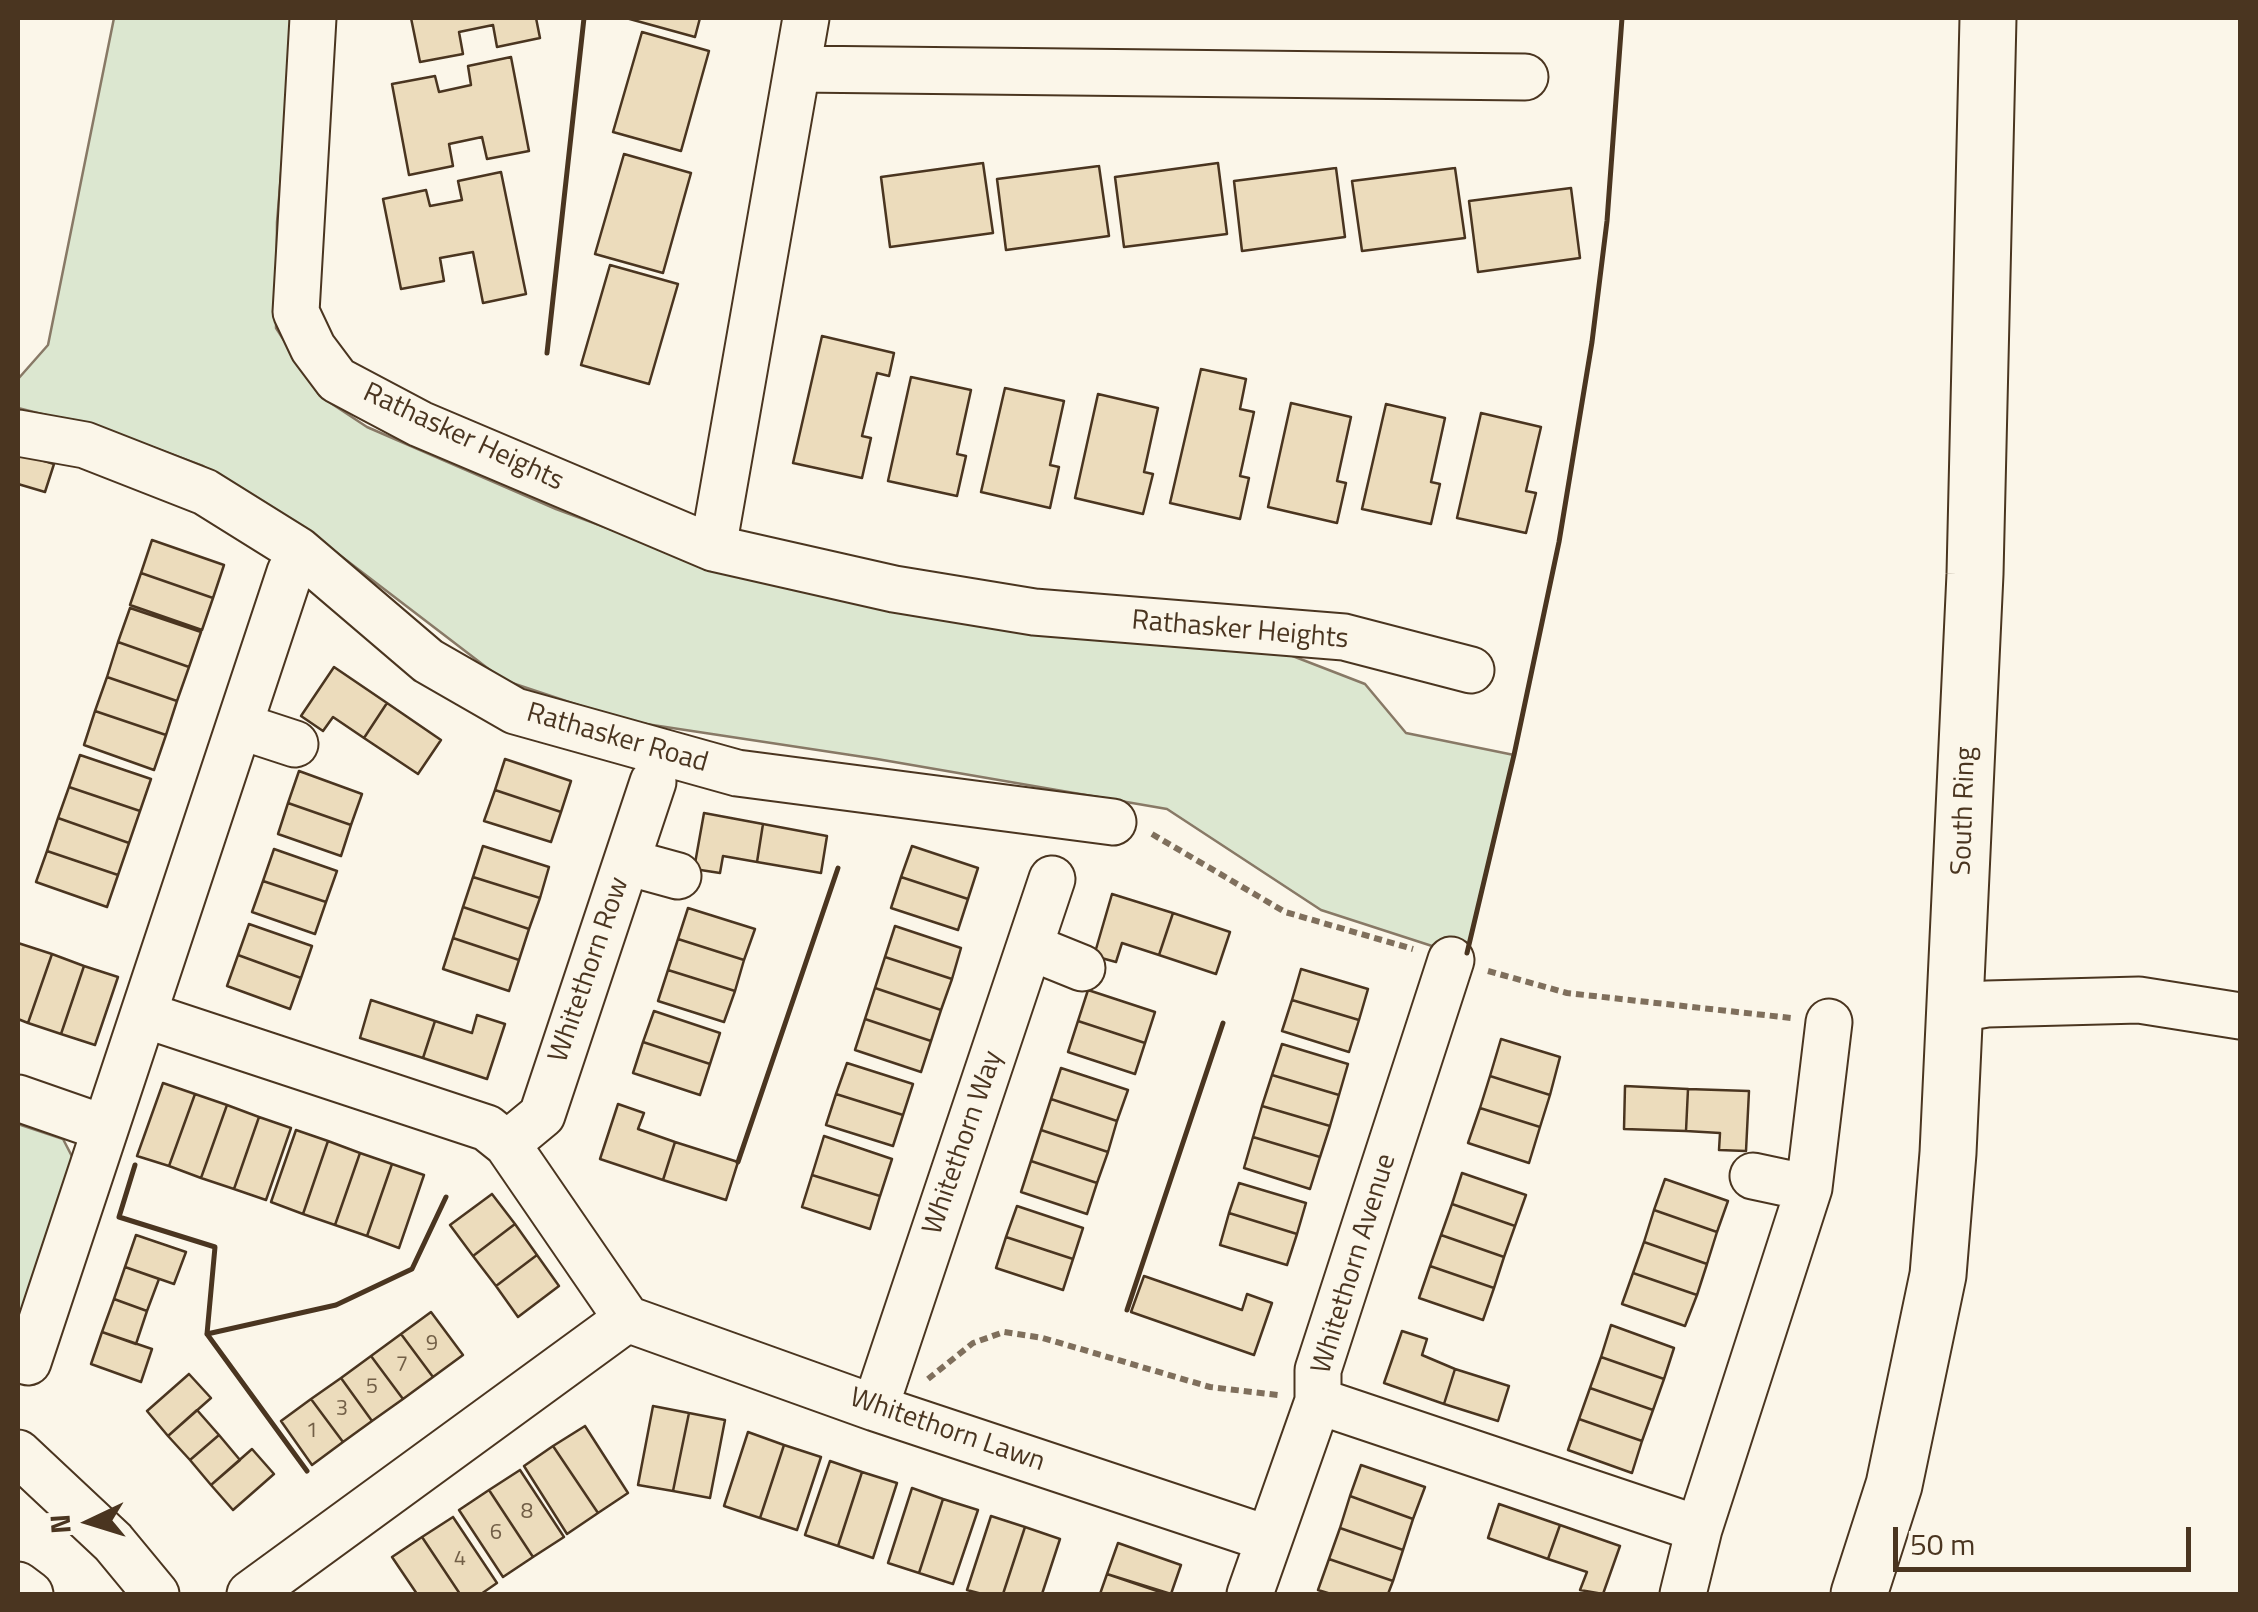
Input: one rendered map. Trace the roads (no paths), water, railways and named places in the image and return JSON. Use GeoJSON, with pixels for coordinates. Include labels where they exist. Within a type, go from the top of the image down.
{"type":"FeatureCollection","features":[{"type":"Feature","properties":{"kind":"main road","name":"South Ring"},"geometry":{"type":"LineString","coordinates":[[1860,1594],[1894,1485],[1938,1275],[1957,1009],[1975,574],[1988,18]]}},
{"type":"Feature","properties":{"kind":"street","name":"Rathasker Heights"},"geometry":{"type":"LineString","coordinates":[[313,18],[296,312],[313,348],[337,380],[420,424],[713,548],[894,589],[1034,612],[1194,628],[1344,637],[1471,670]]}},
{"type":"Feature","properties":{"kind":"street"},"geometry":{"type":"LineString","coordinates":[[713,548],[806,18]]}},
{"type":"Feature","properties":{"kind":"street"},"geometry":{"type":"LineString","coordinates":[[797,68],[1525,76]]}},
{"type":"Feature","properties":{"kind":"street","name":"Rathasker Road"},"geometry":{"type":"LineString","coordinates":[[18,433],[85,446],[204,492],[298,550],[428,660],[514,711],[737,773],[1113,822]]}},
{"type":"Feature","properties":{"kind":"street"},"geometry":{"type":"LineString","coordinates":[[28,1338],[145,1015],[290,572]]}},
{"type":"Feature","properties":{"kind":"street"},"geometry":{"type":"LineString","coordinates":[[240,726],[294,744]]}},
{"type":"Feature","properties":{"kind":"street","name":"Whitethorn Row"},"geometry":{"type":"LineString","coordinates":[[507,1144],[542,1115],[653,782]]}},
{"type":"Feature","properties":{"kind":"street"},"geometry":{"type":"LineString","coordinates":[[627,862],[678,876]]}},
{"type":"Feature","properties":{"kind":"street","name":"Whitethorn Way"},"geometry":{"type":"LineString","coordinates":[[880,1393],[1052,879]]}},
{"type":"Feature","properties":{"kind":"street"},"geometry":{"type":"LineString","coordinates":[[1030,946],[1082,968]]}},
{"type":"Feature","properties":{"kind":"street","name":"Whitethorn Avenue"},"geometry":{"type":"LineString","coordinates":[[1250,1594],[1318,1400],[1318,1370],[1457,983]]}},
{"type":"Feature","properties":{"kind":"street"},"geometry":{"type":"LineString","coordinates":[[1957,1009],[1987,1004],[2139,1000],[2240,1016]]}},
{"type":"Feature","properties":{"kind":"street"},"geometry":{"type":"LineString","coordinates":[[145,1015],[487,1128],[507,1144],[627,1319],[250,1594]]}},
{"type":"Feature","properties":{"kind":"street"},"geometry":{"type":"LineString","coordinates":[[1683,1594],[1699,1528],[1809,1188],[1829,1022]]}},
{"type":"Feature","properties":{"kind":"street"},"geometry":{"type":"LineString","coordinates":[[18,1098],[104,1128]]}},
{"type":"Feature","properties":{"kind":"street"},"geometry":{"type":"LineString","coordinates":[[1753,1176],[1809,1188]]}},
{"type":"Feature","properties":{"kind":"street","name":"Whitethorn Lawn"},"geometry":{"type":"LineString","coordinates":[[627,1319],[880,1393],[1269,1539]]}},
{"type":"Feature","properties":{"kind":"street"},"geometry":{"type":"LineString","coordinates":[[1318,1400],[1699,1528]]}},
{"type":"Feature","properties":{"kind":"street"},"geometry":{"type":"LineString","coordinates":[[18,1453],[113,1542],[156,1594]]}},
{"type":"Feature","properties":{"kind":"street"},"geometry":{"type":"LineString","coordinates":[[18,1586],[30,1594]]}}]}
